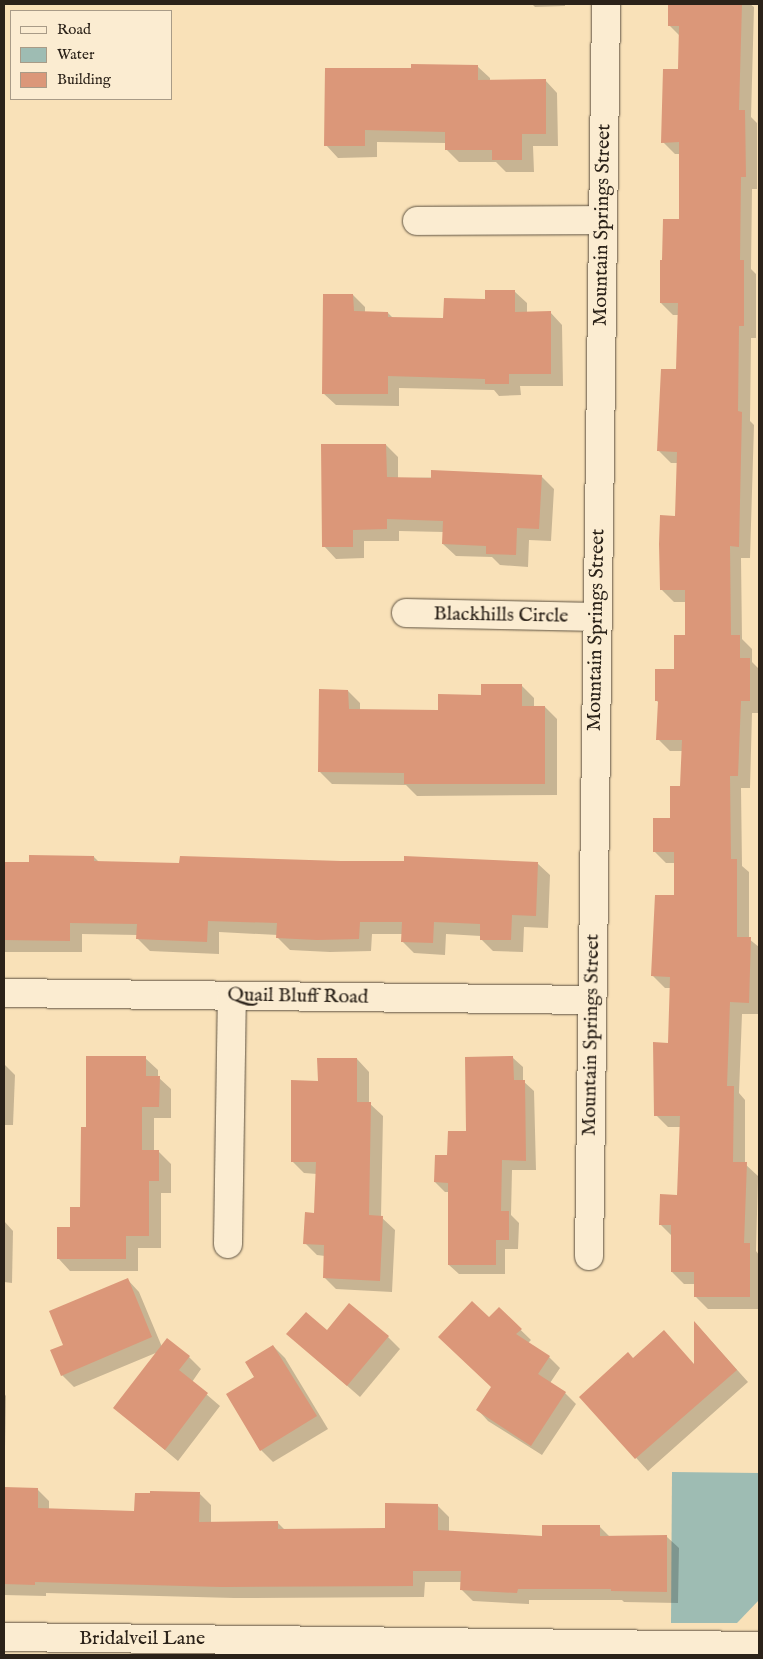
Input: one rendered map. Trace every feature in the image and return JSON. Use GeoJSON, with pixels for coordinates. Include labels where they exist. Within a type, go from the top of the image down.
{"type":"FeatureCollection","features":[{"type":"Feature","properties":{"kind":"street","name":"Mountain Springs Street"},"geometry":{"type":"LineString","coordinates":[[589,1256],[596,617],[606,4]]}},
{"type":"Feature","properties":{"kind":"street"},"geometry":{"type":"LineString","coordinates":[[417,221],[602,220]]}},
{"type":"Feature","properties":{"kind":"street","name":"Blackhills Circle"},"geometry":{"type":"LineString","coordinates":[[406,613],[596,617]]}},
{"type":"Feature","properties":{"kind":"street","name":"Quail Bluff Road"},"geometry":{"type":"LineString","coordinates":[[4,993],[592,1000]]}},
{"type":"Feature","properties":{"kind":"street"},"geometry":{"type":"LineString","coordinates":[[228,1244],[232,996]]}},
{"type":"Feature","properties":{"kind":"street","name":"Bridalveil Lane"},"geometry":{"type":"LineString","coordinates":[[4,1637],[594,1649],[759,1646]]}},
{"type":"Feature","properties":{"kind":"water"},"geometry":{"type":"Polygon","coordinates":[[[672,1472],[759,1473],[759,1600],[737,1623],[671,1623],[672,1472]]]}},
{"type":"Feature","properties":{"kind":"building"},"geometry":{"type":"Polygon","coordinates":[[[668,4],[742,4],[739,110],[745,110],[746,177],[741,177],[740,260],[744,260],[744,326],[739,326],[738,411],[742,412],[739,547],[730,546],[731,635],[740,635],[740,658],[750,658],[750,701],[741,701],[738,776],[730,776],[731,859],[737,859],[737,937],[751,937],[749,1003],[730,1002],[727,1086],[734,1086],[733,1162],[747,1162],[744,1243],[750,1243],[750,1297],[694,1297],[694,1272],[671,1272],[671,1225],[659,1225],[660,1194],[677,1195],[680,1116],[654,1116],[653,1042],[668,1043],[670,977],[651,976],[655,895],[674,895],[674,852],[653,852],[653,818],[670,818],[670,786],[680,786],[682,740],[656,740],[658,701],[655,701],[655,669],[674,669],[674,635],[685,635],[685,590],[660,590],[660,515],[675,516],[677,452],[657,451],[661,369],[676,369],[678,303],[660,303],[660,260],[662,260],[663,219],[679,219],[679,142],[661,143],[663,69],[678,69],[679,26],[668,26],[668,4]]]}},
{"type":"Feature","properties":{"kind":"building"},"geometry":{"type":"Polygon","coordinates":[[[411,64],[478,65],[478,80],[546,79],[546,134],[522,134],[522,160],[492,160],[492,150],[445,150],[445,132],[365,130],[365,146],[324,146],[325,68],[411,68],[411,64]]]}},
{"type":"Feature","properties":{"kind":"building"},"geometry":{"type":"Polygon","coordinates":[[[485,290],[515,290],[515,312],[551,311],[551,374],[509,374],[509,384],[485,384],[485,379],[388,376],[388,394],[322,394],[323,294],[353,294],[354,311],[388,312],[388,317],[443,318],[444,298],[485,299],[485,290]]]}},
{"type":"Feature","properties":{"kind":"building"},"geometry":{"type":"Polygon","coordinates":[[[321,444],[386,444],[387,477],[431,478],[431,470],[542,475],[539,529],[517,528],[516,555],[486,554],[486,546],[442,544],[443,521],[387,519],[387,529],[353,530],[353,547],[322,547],[321,444]]]}},
{"type":"Feature","properties":{"kind":"building"},"geometry":{"type":"Polygon","coordinates":[[[481,684],[522,684],[522,706],[545,706],[545,784],[404,784],[404,773],[318,772],[319,689],[348,690],[349,709],[438,710],[438,694],[481,695],[481,684]]]}},
{"type":"Feature","properties":{"kind":"building"},"geometry":{"type":"Polygon","coordinates":[[[29,855],[94,856],[94,861],[179,863],[180,856],[404,861],[404,856],[538,862],[536,916],[512,915],[511,940],[480,940],[480,924],[434,922],[433,943],[401,942],[402,922],[360,922],[359,939],[317,940],[276,938],[277,923],[208,921],[207,942],[136,939],[137,924],[70,923],[70,941],[4,940],[4,862],[29,862],[29,855]]]}},
{"type":"Feature","properties":{"kind":"building"},"geometry":{"type":"Polygon","coordinates":[[[86,1056],[146,1056],[146,1076],[160,1076],[159,1107],[142,1107],[142,1150],[159,1150],[159,1181],[149,1181],[149,1236],[126,1236],[126,1259],[57,1259],[57,1227],[70,1227],[70,1207],[80,1207],[81,1127],[86,1127],[86,1056]]]}},
{"type":"Feature","properties":{"kind":"building"},"geometry":{"type":"Polygon","coordinates":[[[513,1056],[514,1080],[525,1080],[526,1161],[502,1160],[501,1211],[509,1211],[509,1240],[496,1240],[496,1265],[448,1265],[448,1183],[434,1182],[435,1155],[447,1155],[448,1131],[466,1131],[465,1057],[513,1056]]]}},
{"type":"Feature","properties":{"kind":"building"},"geometry":{"type":"Polygon","coordinates":[[[317,1058],[357,1058],[357,1102],[371,1102],[369,1215],[383,1216],[380,1281],[323,1278],[324,1245],[303,1244],[305,1212],[314,1213],[316,1162],[291,1162],[291,1080],[318,1081],[317,1058]]]}},
{"type":"Feature","properties":{"kind":"building"},"geometry":{"type":"Polygon","coordinates":[[[128,1278],[152,1337],[61,1376],[50,1350],[63,1345],[49,1311],[128,1278]]]}},
{"type":"Feature","properties":{"kind":"building"},"geometry":{"type":"Polygon","coordinates":[[[472,1301],[489,1317],[499,1307],[522,1329],[516,1334],[550,1356],[538,1374],[566,1392],[531,1446],[476,1410],[491,1387],[438,1337],[472,1301]]]}},
{"type":"Feature","properties":{"kind":"building"},"geometry":{"type":"Polygon","coordinates":[[[349,1303],[389,1336],[347,1386],[286,1334],[306,1312],[327,1330],[349,1303]]]}},
{"type":"Feature","properties":{"kind":"building"},"geometry":{"type":"Polygon","coordinates":[[[694,1321],[737,1370],[635,1459],[579,1397],[628,1352],[633,1358],[664,1330],[694,1364],[694,1321]]]}},
{"type":"Feature","properties":{"kind":"building"},"geometry":{"type":"Polygon","coordinates":[[[167,1338],[190,1356],[179,1370],[208,1393],[165,1450],[113,1408],[167,1338]]]}},
{"type":"Feature","properties":{"kind":"building"},"geometry":{"type":"Polygon","coordinates":[[[273,1345],[317,1416],[260,1451],[226,1394],[254,1377],[245,1362],[273,1345]]]}},
{"type":"Feature","properties":{"kind":"building"},"geometry":{"type":"Polygon","coordinates":[[[4,1487],[38,1488],[38,1508],[134,1511],[135,1493],[150,1493],[150,1491],[200,1492],[199,1522],[278,1521],[278,1529],[385,1528],[385,1503],[438,1504],[438,1530],[542,1536],[542,1525],[600,1525],[600,1536],[667,1535],[667,1592],[611,1591],[611,1589],[518,1589],[517,1593],[460,1590],[461,1571],[413,1571],[413,1586],[222,1587],[35,1582],[35,1585],[4,1584],[4,1487]]]}}]}
